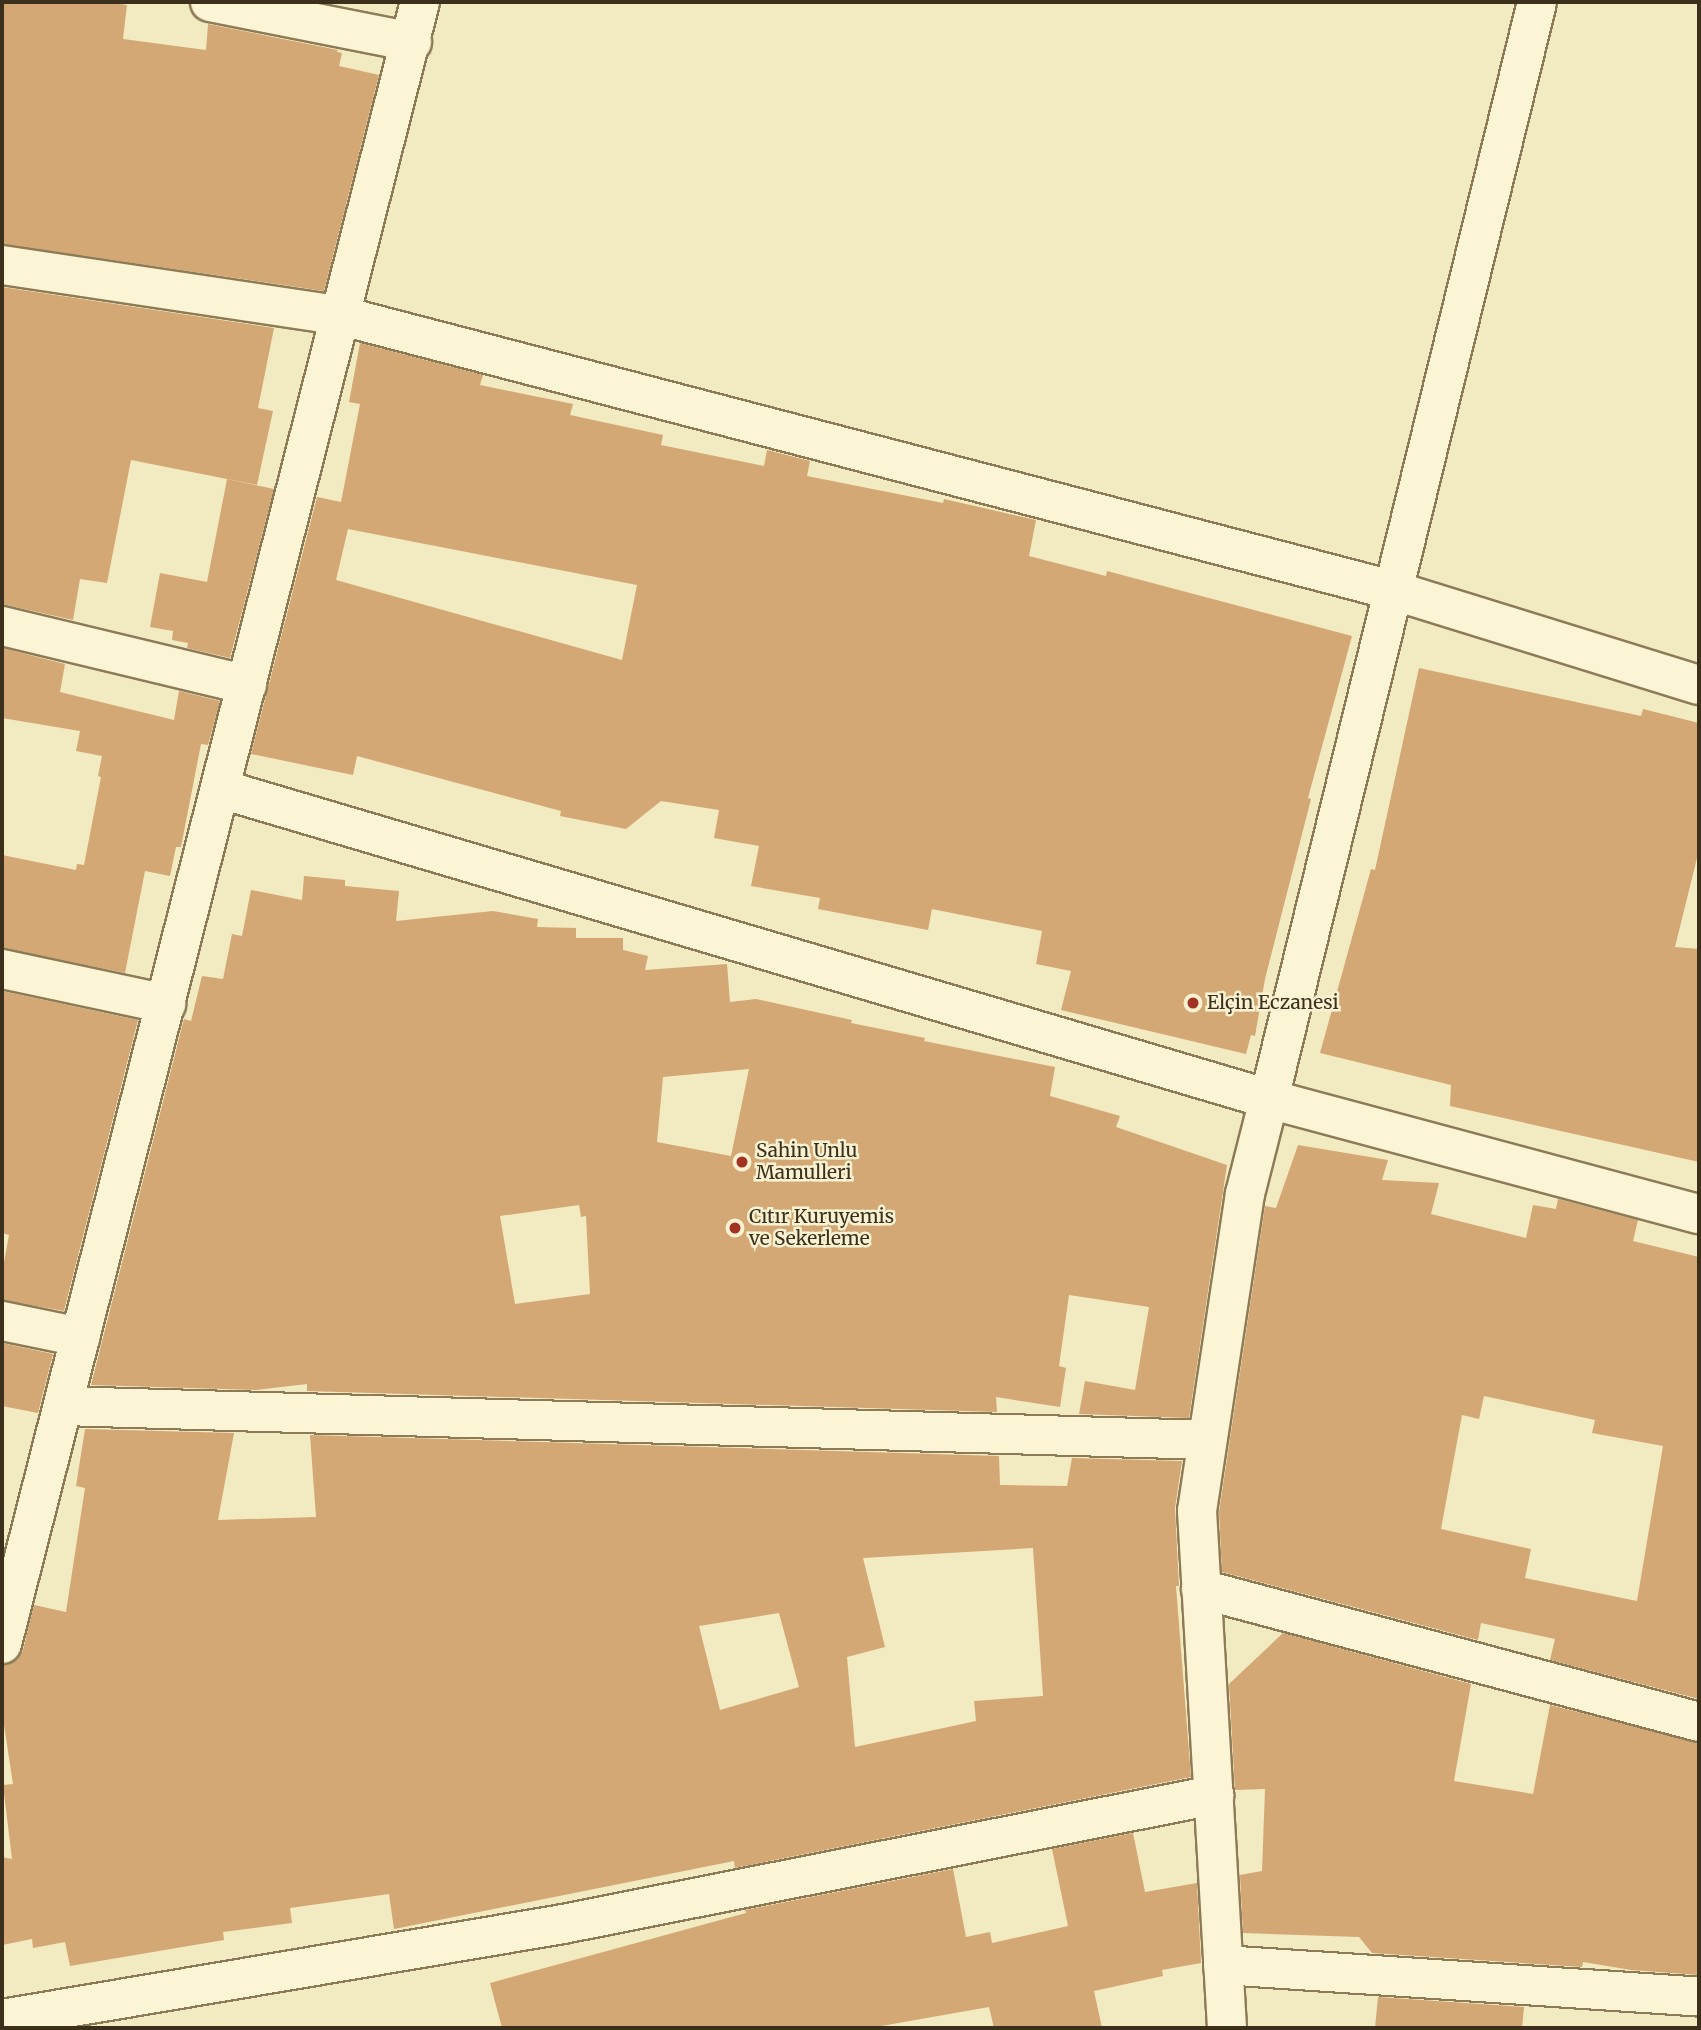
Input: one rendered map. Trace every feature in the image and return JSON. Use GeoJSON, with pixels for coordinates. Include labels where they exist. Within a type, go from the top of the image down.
{"type":"FeatureCollection","features":[{"type":"Feature","properties":{"kind":"street"},"geometry":{"type":"LineString","coordinates":[[210,2],[412,42]]}},
{"type":"Feature","properties":{"kind":"street"},"geometry":{"type":"LineString","coordinates":[[2,1644],[412,42],[420,2]]}},
{"type":"Feature","properties":{"kind":"street"},"geometry":{"type":"LineString","coordinates":[[1227,2028],[1197,1511],[1207,1440],[1245,1194],[1537,2]]}},
{"type":"Feature","properties":{"kind":"street"},"geometry":{"type":"LineString","coordinates":[[2,265],[342,316],[1392,590],[1699,685]]}},
{"type":"Feature","properties":{"kind":"street"},"geometry":{"type":"LineString","coordinates":[[2,626],[247,685]]}},
{"type":"Feature","properties":{"kind":"street"},"geometry":{"type":"LineString","coordinates":[[221,789],[1269,1099],[1699,1214]]}},
{"type":"Feature","properties":{"kind":"street"},"geometry":{"type":"LineString","coordinates":[[2,970],[166,1004]]}},
{"type":"Feature","properties":{"kind":"street"},"geometry":{"type":"LineString","coordinates":[[2,1321],[79,1337]]}},
{"type":"Feature","properties":{"kind":"street"},"geometry":{"type":"LineString","coordinates":[[63,1406],[1207,1440]]}},
{"type":"Feature","properties":{"kind":"street"},"geometry":{"type":"LineString","coordinates":[[1201,1589],[1699,1723]]}},
{"type":"Feature","properties":{"kind":"street"},"geometry":{"type":"LineString","coordinates":[[2,2019],[563,1924],[1214,1796]]}},
{"type":"Feature","properties":{"kind":"street"},"geometry":{"type":"LineString","coordinates":[[1223,1965],[1699,1997]]}},
{"type":"Feature","properties":{"kind":"building"},"geometry":{"type":"Polygon","coordinates":[[[2,2],[106,2],[127,5],[123,39],[206,50],[208,24],[338,50],[337,52],[342,53],[339,66],[379,75],[324,291],[2,244],[2,2]]]}},
{"type":"Feature","properties":{"kind":"building"},"geometry":{"type":"Polygon","coordinates":[[[2,287],[274,328],[258,408],[273,411],[257,485],[131,460],[107,583],[80,579],[73,620],[2,604],[2,287]]]}},
{"type":"Feature","properties":{"kind":"building"},"geometry":{"type":"Polygon","coordinates":[[[360,343],[483,375],[480,385],[573,404],[570,415],[663,435],[661,445],[764,466],[767,450],[810,461],[807,476],[943,503],[944,499],[1036,520],[1029,556],[1106,576],[1107,571],[1352,636],[1308,798],[1311,799],[1265,979],[1255,1036],[1251,1035],[1246,1054],[1061,1010],[1071,971],[1036,964],[1042,931],[932,909],[928,930],[818,909],[820,898],[751,886],[759,846],[714,838],[719,810],[661,801],[626,829],[560,816],[561,811],[357,756],[353,775],[251,754],[317,497],[341,502],[360,404],[349,402],[360,343]],[[348,529],[336,580],[622,660],[637,585],[348,529]]]}},
{"type":"Feature","properties":{"kind":"building"},"geometry":{"type":"Polygon","coordinates":[[[227,479],[274,489],[230,658],[187,648],[188,643],[172,640],[173,631],[150,627],[160,573],[207,582],[227,479]]]}},
{"type":"Feature","properties":{"kind":"building"},"geometry":{"type":"Polygon","coordinates":[[[2,648],[65,664],[60,692],[174,720],[179,691],[220,701],[208,745],[201,744],[181,847],[176,847],[170,876],[145,871],[125,973],[2,948],[2,855],[76,870],[77,864],[84,865],[101,777],[98,776],[102,756],[76,751],[80,731],[2,718],[2,648]]]}},
{"type":"Feature","properties":{"kind":"building"},"geometry":{"type":"Polygon","coordinates":[[[1419,668],[1641,716],[1643,709],[1699,723],[1699,850],[1675,947],[1699,949],[1699,1162],[1450,1106],[1451,1085],[1320,1053],[1371,869],[1375,870],[1419,668]]]}},
{"type":"Feature","properties":{"kind":"building"},"geometry":{"type":"Polygon","coordinates":[[[304,876],[345,880],[345,886],[399,891],[396,921],[493,911],[538,919],[537,927],[576,928],[576,938],[623,938],[623,950],[648,956],[645,970],[727,964],[730,1002],[756,999],[925,1038],[924,1041],[1055,1067],[1050,1096],[1120,1116],[1116,1127],[1227,1165],[1189,1418],[1079,1414],[1085,1381],[1135,1390],[1149,1307],[1069,1295],[1059,1366],[1066,1368],[1060,1407],[996,1397],[997,1412],[307,1391],[307,1384],[256,1390],[91,1385],[184,1019],[191,1021],[202,976],[223,979],[232,934],[242,936],[251,890],[302,900],[304,876]],[[749,1069],[663,1077],[657,1142],[731,1156],[749,1069]],[[579,1205],[500,1216],[515,1304],[590,1294],[586,1216],[581,1217],[579,1205]]]}},
{"type":"Feature","properties":{"kind":"building"},"geometry":{"type":"Polygon","coordinates":[[[2,991],[138,1020],[64,1311],[2,1300],[2,1273],[9,1235],[2,1233],[2,991]]]}},
{"type":"Feature","properties":{"kind":"building"},"geometry":{"type":"Polygon","coordinates":[[[1298,1145],[1388,1160],[1382,1180],[1439,1183],[1431,1214],[1526,1238],[1533,1205],[1556,1209],[1558,1199],[1638,1220],[1633,1241],[1699,1257],[1699,1699],[1550,1660],[1555,1639],[1481,1623],[1478,1640],[1222,1572],[1219,1512],[1265,1206],[1276,1208],[1298,1145]],[[1484,1396],[1479,1419],[1462,1415],[1441,1529],[1531,1549],[1525,1578],[1637,1601],[1663,1446],[1592,1433],[1595,1420],[1484,1396]]]}},
{"type":"Feature","properties":{"kind":"building"},"geometry":{"type":"Polygon","coordinates":[[[2,1343],[53,1354],[38,1413],[2,1406],[2,1343]]]}},
{"type":"Feature","properties":{"kind":"building"},"geometry":{"type":"Polygon","coordinates":[[[85,1429],[234,1433],[218,1520],[316,1517],[310,1435],[999,1456],[1000,1485],[1067,1486],[1072,1458],[1182,1461],[1175,1508],[1179,1586],[1176,1586],[1191,1777],[735,1868],[734,1861],[394,1929],[389,1894],[290,1908],[292,1923],[223,1932],[224,1940],[70,1966],[65,1942],[33,1948],[32,1939],[2,1945],[2,1857],[12,1859],[3,1785],[13,1784],[2,1712],[2,1665],[17,1660],[23,1650],[34,1605],[66,1612],[85,1488],[76,1486],[85,1429]],[[1033,1548],[863,1558],[885,1647],[847,1657],[855,1747],[976,1721],[974,1701],[1043,1696],[1033,1548]],[[779,1613],[699,1626],[720,1710],[799,1687],[779,1613]]]}},
{"type":"Feature","properties":{"kind":"building"},"geometry":{"type":"Polygon","coordinates":[[[1283,1633],[1471,1684],[1454,1781],[1533,1794],[1550,1705],[1699,1743],[1699,1975],[1631,1970],[1583,1962],[1582,1967],[1372,1953],[1359,1937],[1243,1933],[1240,1875],[1262,1871],[1265,1789],[1235,1790],[1229,1684],[1283,1633]]]}},
{"type":"Feature","properties":{"kind":"building"},"geometry":{"type":"Polygon","coordinates":[[[1133,1833],[1145,1892],[1197,1883],[1201,1963],[1162,1970],[1163,1976],[1094,1991],[1102,2028],[994,2028],[989,2007],[870,2028],[502,2028],[490,1983],[746,1913],[745,1910],[953,1869],[966,1937],[990,1932],[992,1943],[1068,1926],[1052,1849],[1133,1833]]]}},
{"type":"Feature","properties":{"kind":"building"},"geometry":{"type":"Polygon","coordinates":[[[1378,1997],[1524,2007],[1522,2028],[1375,2028],[1378,1997]]]}},
{"type":"Feature","properties":{"kind":"place","name":"Elçin Eczanesi"},"geometry":{"type":"Point","coordinates":[1193,1003]}},
{"type":"Feature","properties":{"kind":"place","name":"Sahin Unlu Mamulleri"},"geometry":{"type":"Point","coordinates":[742,1162]}},
{"type":"Feature","properties":{"kind":"place","name":"Cıtır Kuruyemis ve Sekerleme"},"geometry":{"type":"Point","coordinates":[735,1228]}}]}
